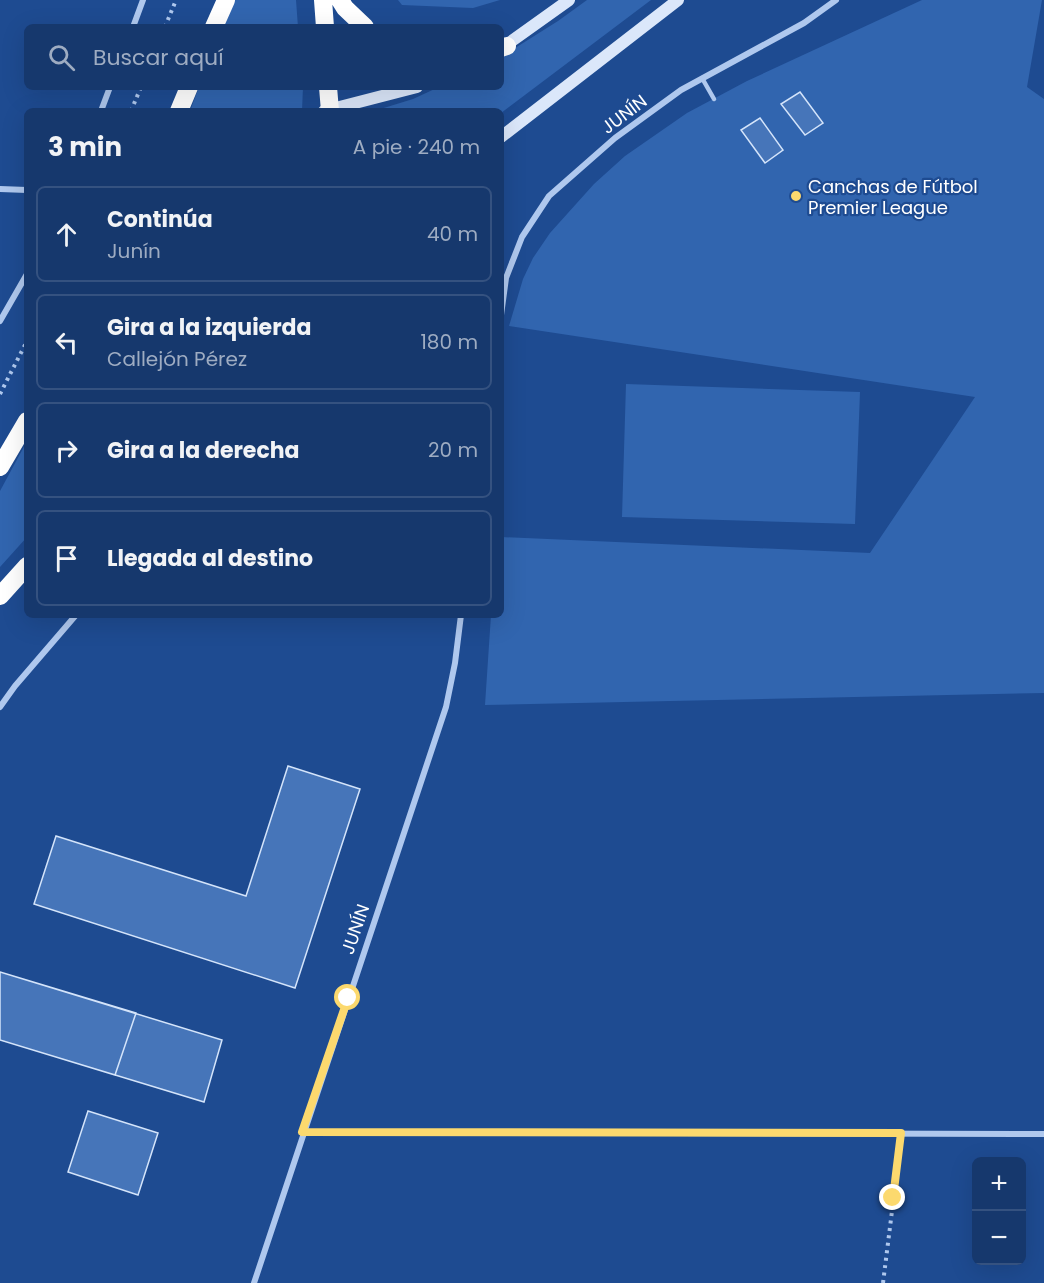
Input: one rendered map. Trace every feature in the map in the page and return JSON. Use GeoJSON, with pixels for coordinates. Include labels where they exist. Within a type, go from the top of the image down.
{"type":"FeatureCollection","features":[{"type":"Feature","properties":{"kind":"highway"},"geometry":{"type":"LineString","coordinates":[[215,24],[226,0]]}},
{"type":"Feature","properties":{"kind":"highway"},"geometry":{"type":"LineString","coordinates":[[323,0],[325,24]]}},
{"type":"Feature","properties":{"kind":"highway"},"geometry":{"type":"LineString","coordinates":[[340,0],[362,24]]}},
{"type":"Feature","properties":{"kind":"highway"},"geometry":{"type":"LineString","coordinates":[[180,108],[188,90]]}},
{"type":"Feature","properties":{"kind":"highway"},"geometry":{"type":"LineString","coordinates":[[328,90],[328,108]]}},
{"type":"Feature","properties":{"kind":"highway"},"geometry":{"type":"LineString","coordinates":[[0,467],[24,426]]}},
{"type":"Feature","properties":{"kind":"highway"},"geometry":{"type":"LineString","coordinates":[[0,596],[24,570]]}},
{"type":"Feature","properties":{"kind":"main road"},"geometry":{"type":"LineString","coordinates":[[504,46],[568,0]]}},
{"type":"Feature","properties":{"kind":"main road"},"geometry":{"type":"LineString","coordinates":[[504,134],[678,0]]}},
{"type":"Feature","properties":{"kind":"main road"},"geometry":{"type":"LineString","coordinates":[[336,108],[405,90]]}},
{"type":"Feature","properties":{"kind":"street"},"geometry":{"type":"LineString","coordinates":[[134,24],[143,0]]}},
{"type":"Feature","properties":{"kind":"street","name":"JUNÍN"},"geometry":{"type":"LineString","coordinates":[[504,293],[506,278],[522,237],[549,196],[615,138],[681,90],[804,23],[836,0]]}},
{"type":"Feature","properties":{"kind":"street"},"geometry":{"type":"LineString","coordinates":[[101,108],[109,90]]}},
{"type":"Feature","properties":{"kind":"street"},"geometry":{"type":"LineString","coordinates":[[0,189],[24,190]]}},
{"type":"Feature","properties":{"kind":"street"},"geometry":{"type":"LineString","coordinates":[[0,321],[24,279]]}},
{"type":"Feature","properties":{"kind":"street"},"geometry":{"type":"LineString","coordinates":[[0,707],[73,618]]}},
{"type":"Feature","properties":{"kind":"street","name":"JUNÍN"},"geometry":{"type":"LineString","coordinates":[[254,1283],[302,1132],[446,707],[461,618]]}},
{"type":"Feature","properties":{"kind":"street"},"geometry":{"type":"LineString","coordinates":[[302,1132],[1044,1134]]}},
{"type":"Feature","properties":{"kind":"lane"},"geometry":{"type":"LineString","coordinates":[[702,78],[714,99]]}},
{"type":"Feature","properties":{"kind":"path"},"geometry":{"type":"LineString","coordinates":[[166,24],[176,0]]}},
{"type":"Feature","properties":{"kind":"path"},"geometry":{"type":"LineString","coordinates":[[132,108],[140,90]]}},
{"type":"Feature","properties":{"kind":"path"},"geometry":{"type":"LineString","coordinates":[[0,394],[24,347]]}},
{"type":"Feature","properties":{"kind":"path"},"geometry":{"type":"LineString","coordinates":[[883,1283],[901,1133]]}},
{"type":"Feature","properties":{"kind":"shaded area"},"geometry":{"type":"Polygon","coordinates":[[[235,0],[296,0],[298,24],[225,24],[235,0]]]}},
{"type":"Feature","properties":{"kind":"shaded area"},"geometry":{"type":"Polygon","coordinates":[[[398,0],[500,0],[473,8],[402,5],[398,0]]]}},
{"type":"Feature","properties":{"kind":"shaded area"},"geometry":{"type":"Polygon","coordinates":[[[587,0],[651,0],[504,111],[504,108],[384,108],[432,90],[504,90],[504,55],[587,0]]]}},
{"type":"Feature","properties":{"kind":"shaded area"},"geometry":{"type":"Polygon","coordinates":[[[922,0],[1042,0],[1027,87],[1044,99],[1044,693],[485,705],[491,618],[504,618],[504,537],[870,553],[975,397],[509,326],[523,279],[533,258],[550,233],[594,184],[625,156],[687,113],[747,81],[922,0]]]}},
{"type":"Feature","properties":{"kind":"shaded area"},"geometry":{"type":"Polygon","coordinates":[[[198,90],[303,90],[302,108],[191,108],[198,90]]]}},
{"type":"Feature","properties":{"kind":"shaded area"},"geometry":{"type":"Polygon","coordinates":[[[626,384],[860,392],[855,524],[622,517],[626,384]]]}},
{"type":"Feature","properties":{"kind":"shaded area"},"geometry":{"type":"Polygon","coordinates":[[[24,447],[24,540],[0,567],[0,491],[24,447]]]}},
{"type":"Feature","properties":{"kind":"building"},"geometry":{"type":"Polygon","coordinates":[[[800,92],[823,123],[805,135],[781,104],[800,92]]]}},
{"type":"Feature","properties":{"kind":"building"},"geometry":{"type":"Polygon","coordinates":[[[760,118],[783,150],[765,163],[741,130],[760,118]]]}},
{"type":"Feature","properties":{"kind":"building"},"geometry":{"type":"Polygon","coordinates":[[[288,766],[360,789],[295,988],[34,904],[56,836],[246,896],[288,766]]]}},
{"type":"Feature","properties":{"kind":"building"},"geometry":{"type":"Polygon","coordinates":[[[0,972],[222,1040],[204,1102],[0,1040],[0,972]]]}},
{"type":"Feature","properties":{"kind":"building"},"geometry":{"type":"Polygon","coordinates":[[[0,972],[136,1013],[115,1075],[0,1040],[0,972]]]}},
{"type":"Feature","properties":{"kind":"building"},"geometry":{"type":"Polygon","coordinates":[[[88,1111],[158,1133],[138,1195],[68,1172],[88,1111]]]}},
{"type":"Feature","properties":{"kind":"place","name":"Canchas de Fútbol Premier League"},"geometry":{"type":"Point","coordinates":[796,196]}},
{"type":"Feature","properties":{"kind":"route"},"geometry":{"type":"LineString","coordinates":[[348,998],[302,1132],[901,1133],[893,1198]]}}]}
